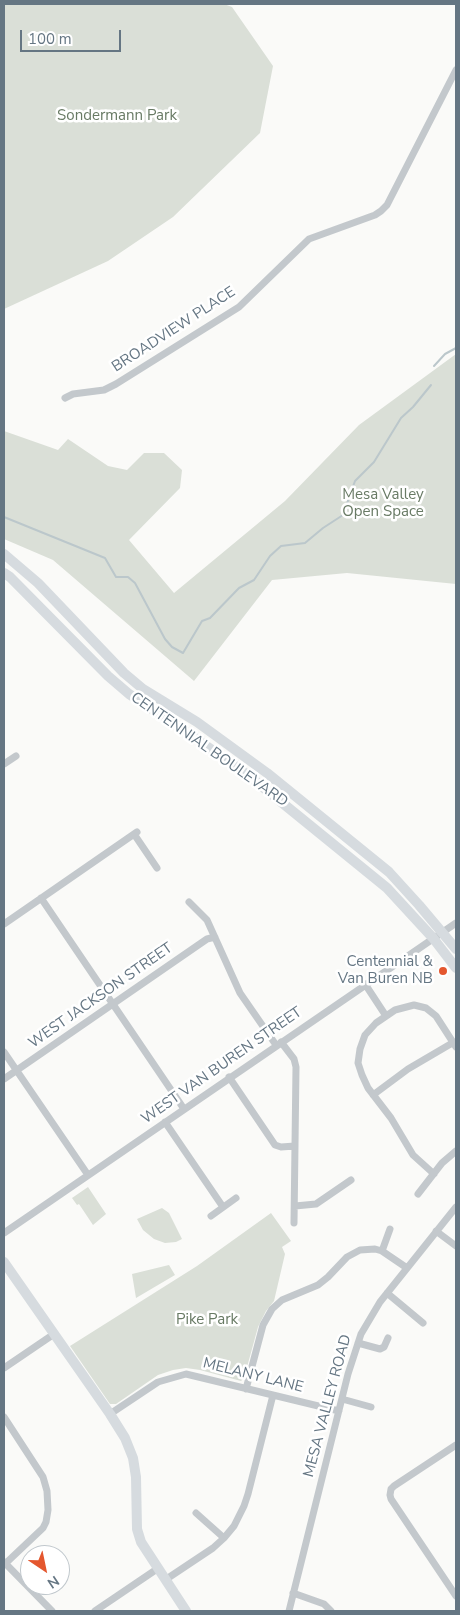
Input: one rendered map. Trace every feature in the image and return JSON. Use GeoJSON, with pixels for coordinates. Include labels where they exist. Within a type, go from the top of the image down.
{"type":"FeatureCollection","features":[{"type":"Feature","properties":{"kind":"main road","name":"CENTENNIAL BOULEVARD"},"geometry":{"type":"LineString","coordinates":[[4,554],[38,583],[124,674],[197,722],[267,773],[389,872],[438,935],[456,968]]}},
{"type":"Feature","properties":{"kind":"main road","name":"CENTENNIAL BOULEVARD"},"geometry":{"type":"LineString","coordinates":[[4,573],[108,676],[129,694],[248,775],[292,809],[387,888],[456,949]]}},
{"type":"Feature","properties":{"kind":"main road"},"geometry":{"type":"LineString","coordinates":[[4,1262],[125,1438],[133,1458],[139,1537],[157,1569],[186,1611]]}},
{"type":"Feature","properties":{"kind":"street","name":"BROADVIEW PLACE"},"geometry":{"type":"LineString","coordinates":[[65,398],[73,394],[104,390],[116,384],[239,307],[309,239],[374,216],[381,211],[387,205],[456,70]]}},
{"type":"Feature","properties":{"kind":"street"},"geometry":{"type":"LineString","coordinates":[[4,764],[16,756]]}},
{"type":"Feature","properties":{"kind":"street"},"geometry":{"type":"LineString","coordinates":[[4,924],[135,833],[157,868]]}},
{"type":"Feature","properties":{"kind":"street"},"geometry":{"type":"LineString","coordinates":[[41,898],[184,1109]]}},
{"type":"Feature","properties":{"kind":"street"},"geometry":{"type":"LineString","coordinates":[[189,902],[207,920],[240,993],[294,1059],[296,1066],[294,1223]]}},
{"type":"Feature","properties":{"kind":"street","name":"WEST VAN BUREN STREET"},"geometry":{"type":"LineString","coordinates":[[4,1233],[456,923]]}},
{"type":"Feature","properties":{"kind":"street","name":"WEST JACKSON STREET"},"geometry":{"type":"LineString","coordinates":[[4,1079],[207,939],[215,937]]}},
{"type":"Feature","properties":{"kind":"street"},"geometry":{"type":"LineString","coordinates":[[365,984],[386,1016]]}},
{"type":"Feature","properties":{"kind":"street"},"geometry":{"type":"LineString","coordinates":[[373,1094],[408,1069],[455,1045],[442,1023],[426,1008],[408,1005],[386,1016],[365,1035],[358,1056],[362,1075],[373,1094],[391,1118],[414,1155],[434,1174]]}},
{"type":"Feature","properties":{"kind":"street"},"geometry":{"type":"LineString","coordinates":[[4,1052],[88,1175]]}},
{"type":"Feature","properties":{"kind":"street"},"geometry":{"type":"LineString","coordinates":[[229,1077],[275,1145],[281,1147],[295,1146]]}},
{"type":"Feature","properties":{"kind":"street"},"geometry":{"type":"LineString","coordinates":[[165,1122],[223,1207]]}},
{"type":"Feature","properties":{"kind":"street"},"geometry":{"type":"LineString","coordinates":[[418,1194],[442,1163],[456,1151]]}},
{"type":"Feature","properties":{"kind":"street"},"geometry":{"type":"LineString","coordinates":[[295,1206],[316,1204],[352,1180]]}},
{"type":"Feature","properties":{"kind":"street"},"geometry":{"type":"LineString","coordinates":[[211,1216],[236,1198]]}},
{"type":"Feature","properties":{"kind":"street","name":"MESA VALLEY ROAD"},"geometry":{"type":"LineString","coordinates":[[289,1611],[342,1399],[358,1343],[373,1312],[456,1207]]}},
{"type":"Feature","properties":{"kind":"street"},"geometry":{"type":"LineString","coordinates":[[382,1251],[390,1229]]}},
{"type":"Feature","properties":{"kind":"street"},"geometry":{"type":"LineString","coordinates":[[436,1231],[456,1246]]}},
{"type":"Feature","properties":{"kind":"street"},"geometry":{"type":"LineString","coordinates":[[246,1389],[264,1325],[277,1304],[324,1281],[352,1252],[366,1249],[382,1251],[407,1268]]}},
{"type":"Feature","properties":{"kind":"street"},"geometry":{"type":"LineString","coordinates":[[387,1293],[423,1323]]}},
{"type":"Feature","properties":{"kind":"street"},"geometry":{"type":"LineString","coordinates":[[4,1368],[54,1334]]}},
{"type":"Feature","properties":{"kind":"street"},"geometry":{"type":"LineString","coordinates":[[358,1343],[380,1349],[384,1347],[388,1338]]}},
{"type":"Feature","properties":{"kind":"street","name":"MELANY LANE"},"geometry":{"type":"LineString","coordinates":[[110,1414],[158,1382],[174,1376],[192,1375],[339,1411]]}},
{"type":"Feature","properties":{"kind":"street"},"geometry":{"type":"LineString","coordinates":[[165,1580],[213,1548],[234,1526],[244,1506],[273,1395]]}},
{"type":"Feature","properties":{"kind":"street"},"geometry":{"type":"LineString","coordinates":[[342,1399],[371,1407]]}},
{"type":"Feature","properties":{"kind":"street"},"geometry":{"type":"LineString","coordinates":[[4,1417],[43,1477],[48,1510],[43,1528],[5,1562],[52,1611]]}},
{"type":"Feature","properties":{"kind":"street"},"geometry":{"type":"LineString","coordinates":[[456,1446],[394,1486],[390,1495],[456,1596]]}},
{"type":"Feature","properties":{"kind":"street"},"geometry":{"type":"LineString","coordinates":[[196,1513],[224,1538]]}},
{"type":"Feature","properties":{"kind":"street"},"geometry":{"type":"LineString","coordinates":[[95,1611],[157,1569]]}},
{"type":"Feature","properties":{"kind":"street"},"geometry":{"type":"LineString","coordinates":[[293,1593],[324,1604],[331,1611]]}},
{"type":"Feature","properties":{"kind":"green space","name":"Sondermann Park"},"geometry":{"type":"Polygon","coordinates":[[[4,4],[224,4],[232,7],[273,66],[260,133],[173,217],[108,261],[4,309],[4,4]]]}},
{"type":"Feature","properties":{"kind":"green space","name":"Mesa Valley Open Space"},"geometry":{"type":"Polygon","coordinates":[[[456,354],[456,584],[347,573],[272,580],[194,681],[53,560],[4,539],[4,431],[58,450],[68,439],[108,466],[127,470],[144,453],[164,453],[182,470],[180,488],[129,540],[174,593],[285,501],[359,425],[456,354]]]}},
{"type":"Feature","properties":{"kind":"green space"},"geometry":{"type":"Polygon","coordinates":[[[88,1187],[106,1214],[93,1225],[79,1204],[77,1205],[72,1198],[88,1187]]]}},
{"type":"Feature","properties":{"kind":"green space"},"geometry":{"type":"Polygon","coordinates":[[[162,1208],[169,1213],[182,1239],[176,1242],[165,1243],[154,1239],[143,1230],[137,1219],[162,1208]]]}},
{"type":"Feature","properties":{"kind":"green space","name":"Pike Park"},"geometry":{"type":"Polygon","coordinates":[[[271,1213],[291,1241],[282,1247],[285,1254],[274,1301],[266,1311],[258,1327],[244,1378],[241,1381],[186,1368],[173,1370],[158,1375],[116,1404],[110,1404],[70,1346],[197,1266],[271,1213]]]}},
{"type":"Feature","properties":{"kind":"green space"},"geometry":{"type":"Polygon","coordinates":[[[169,1265],[175,1275],[136,1298],[132,1274],[169,1265]]]}},
{"type":"Feature","properties":{"kind":"waterway"},"geometry":{"type":"LineString","coordinates":[[434,366],[445,354],[456,348]]}},
{"type":"Feature","properties":{"kind":"waterway"},"geometry":{"type":"LineString","coordinates":[[4,517],[105,558],[116,577],[128,577],[135,583],[165,639],[172,647],[183,653],[202,621],[210,618],[239,588],[254,580],[270,556],[281,546],[305,543],[343,515],[355,481],[374,462],[401,418],[431,385]]}},
{"type":"Feature","properties":{"kind":"place","name":"Centennial & Van Buren NB"},"geometry":{"type":"Point","coordinates":[443,971]}}]}
